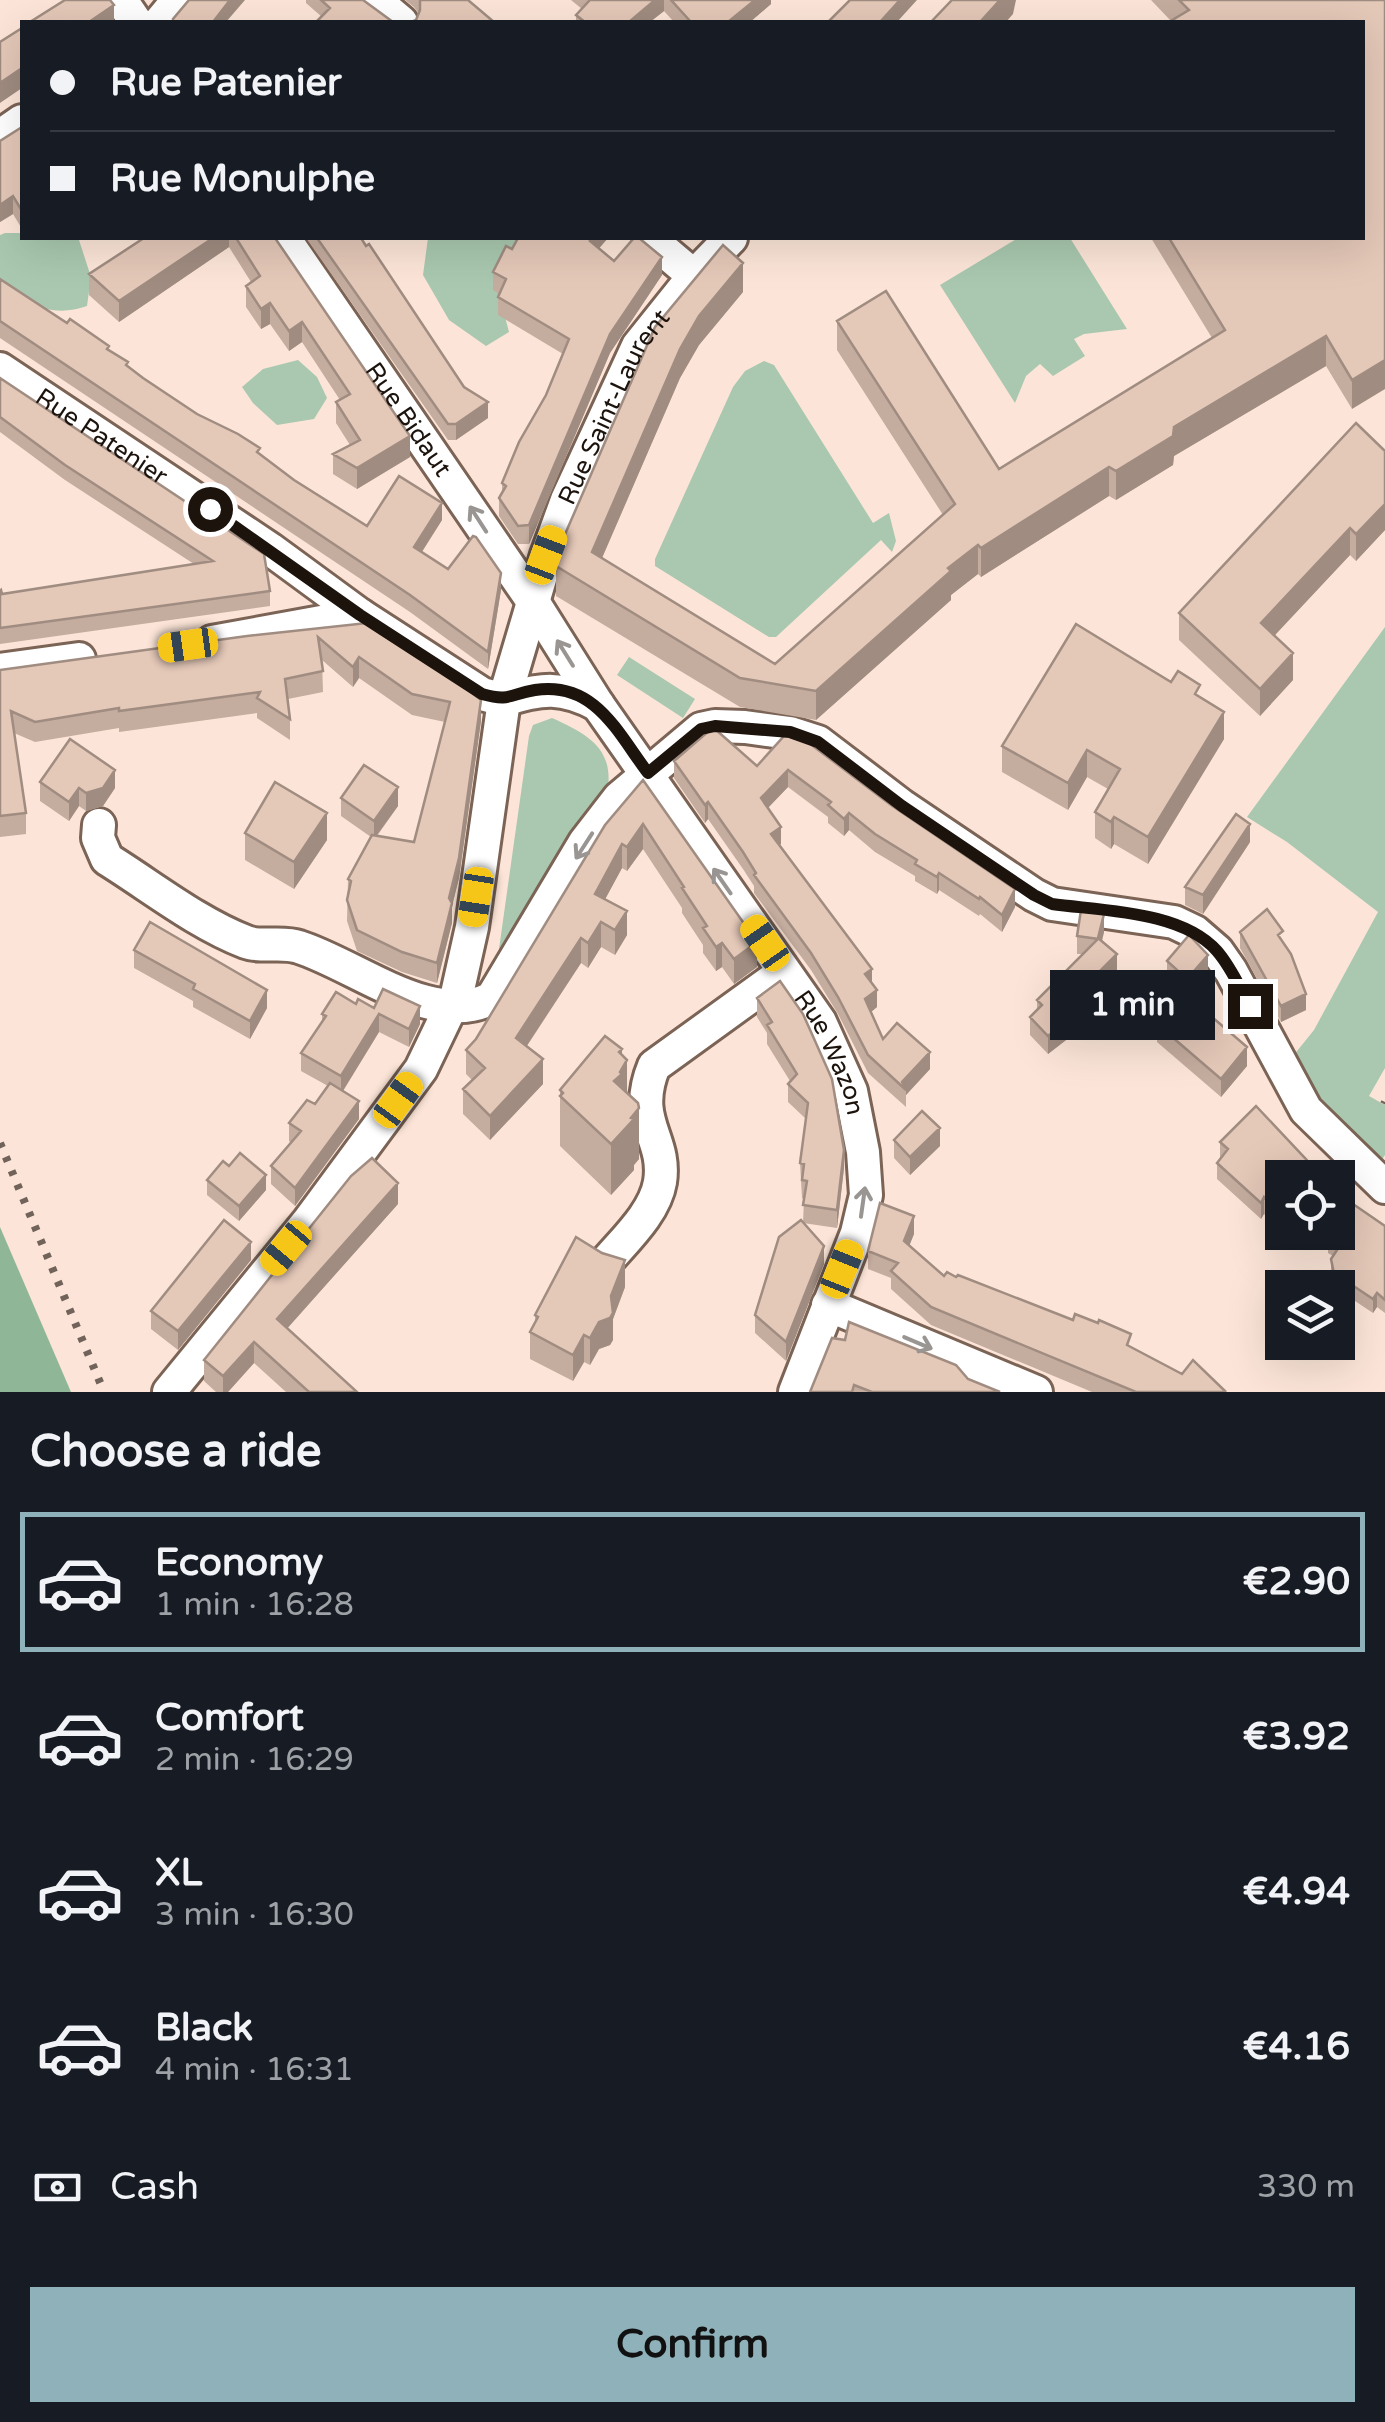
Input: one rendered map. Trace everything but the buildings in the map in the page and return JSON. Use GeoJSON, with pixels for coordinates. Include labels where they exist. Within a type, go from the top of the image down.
{"type":"FeatureCollection","features":[{"type":"Feature","properties":{"kind":"street"},"geometry":{"type":"LineString","coordinates":[[162,20],[178,0]]}},
{"type":"Feature","properties":{"kind":"street"},"geometry":{"type":"LineString","coordinates":[[376,0],[399,20]]}},
{"type":"Feature","properties":{"kind":"street","name":"Rue Bidaut"},"geometry":{"type":"LineString","coordinates":[[285,240],[532,600]]}},
{"type":"Feature","properties":{"kind":"street"},"geometry":{"type":"LineString","coordinates":[[651,240],[694,276]]}},
{"type":"Feature","properties":{"kind":"street","name":"Rue Saint-Laurent"},"geometry":{"type":"LineString","coordinates":[[177,1388],[308,1222],[421,1069],[450,1009],[472,927],[504,700],[532,600],[568,500],[638,346],[694,276],[729,240]]}},
{"type":"Feature","properties":{"kind":"street","name":"Rue Patenier"},"geometry":{"type":"LineString","coordinates":[[0,369],[270,549],[360,615],[482,694],[504,700]]}},
{"type":"Feature","properties":{"kind":"street","name":"Rue Wazon"},"geometry":{"type":"LineString","coordinates":[[532,600],[598,705],[820,1022],[851,1091],[863,1152],[866,1195],[857,1233],[795,1392]]}},
{"type":"Feature","properties":{"kind":"street"},"geometry":{"type":"LineString","coordinates":[[184,646],[360,615]]}},
{"type":"Feature","properties":{"kind":"street"},"geometry":{"type":"LineString","coordinates":[[0,670],[106,656]]}},
{"type":"Feature","properties":{"kind":"street"},"geometry":{"type":"LineString","coordinates":[[504,700],[536,690],[558,691],[575,693],[598,705]]}},
{"type":"Feature","properties":{"kind":"street"},"geometry":{"type":"LineString","coordinates":[[98,825],[98,838],[107,859],[250,944],[282,942],[302,947],[392,990],[450,1009],[480,1005],[492,998],[585,842],[620,798],[648,773],[701,729],[715,726],[790,732],[818,742],[902,806],[1052,904],[1174,922],[1195,932],[1216,950],[1231,971],[1306,1110],[1384,1186]]}},
{"type":"Feature","properties":{"kind":"street"},"geometry":{"type":"LineString","coordinates":[[607,1261],[644,1218],[660,1186],[660,1160],[646,1122],[645,1088],[654,1066],[784,972]]}},
{"type":"Feature","properties":{"kind":"street"},"geometry":{"type":"LineString","coordinates":[[828,1305],[1036,1392]]}},
{"type":"Feature","properties":{"kind":"green space"},"geometry":{"type":"Polygon","coordinates":[[[20,233],[20,240],[79,240],[91,277],[87,306],[63,311],[41,308],[0,287],[0,235],[20,233]]]}},
{"type":"Feature","properties":{"kind":"green space"},"geometry":{"type":"Polygon","coordinates":[[[428,240],[521,240],[496,283],[509,332],[486,346],[449,320],[423,275],[428,240]]]}},
{"type":"Feature","properties":{"kind":"green space"},"geometry":{"type":"Polygon","coordinates":[[[1015,240],[1071,240],[1127,329],[1084,334],[1074,339],[1085,356],[1053,376],[1040,364],[1026,376],[1015,403],[940,285],[1015,240]]]}},
{"type":"Feature","properties":{"kind":"green space"},"geometry":{"type":"Polygon","coordinates":[[[298,360],[317,377],[327,398],[314,419],[277,425],[242,387],[263,369],[298,360]]]}},
{"type":"Feature","properties":{"kind":"green space"},"geometry":{"type":"Polygon","coordinates":[[[764,361],[774,365],[873,523],[889,513],[896,541],[892,552],[881,540],[776,637],[769,637],[655,566],[733,387],[745,371],[764,361]]]}},
{"type":"Feature","properties":{"kind":"green space"},"geometry":{"type":"Polygon","coordinates":[[[1385,627],[1385,1068],[1369,1096],[1385,1105],[1385,1155],[1381,1161],[1318,1102],[1293,1056],[1314,1030],[1378,912],[1287,842],[1247,817],[1385,627]]]}},
{"type":"Feature","properties":{"kind":"green space"},"geometry":{"type":"Polygon","coordinates":[[[629,657],[695,699],[683,718],[617,675],[629,657]]]}},
{"type":"Feature","properties":{"kind":"green space"},"geometry":{"type":"Polygon","coordinates":[[[552,718],[579,731],[598,747],[608,769],[606,799],[498,956],[529,736],[533,725],[552,718]]]}},
{"type":"Feature","properties":{"kind":"green space"},"geometry":{"type":"Polygon","coordinates":[[[0,1227],[71,1392],[0,1392],[0,1227]]]}},
{"type":"Feature","properties":{"kind":"railway"},"geometry":{"type":"LineString","coordinates":[[0,1143],[104,1392]]}},
{"type":"Feature","properties":{"kind":"route"},"geometry":{"type":"LineString","coordinates":[[210,509],[360,615],[482,694],[504,700],[536,690],[558,691],[575,693],[598,705],[648,773],[701,729],[715,726],[790,732],[818,742],[902,806],[1034,895],[1052,904],[1174,922],[1195,932],[1216,950],[1250,1006]]}}]}
